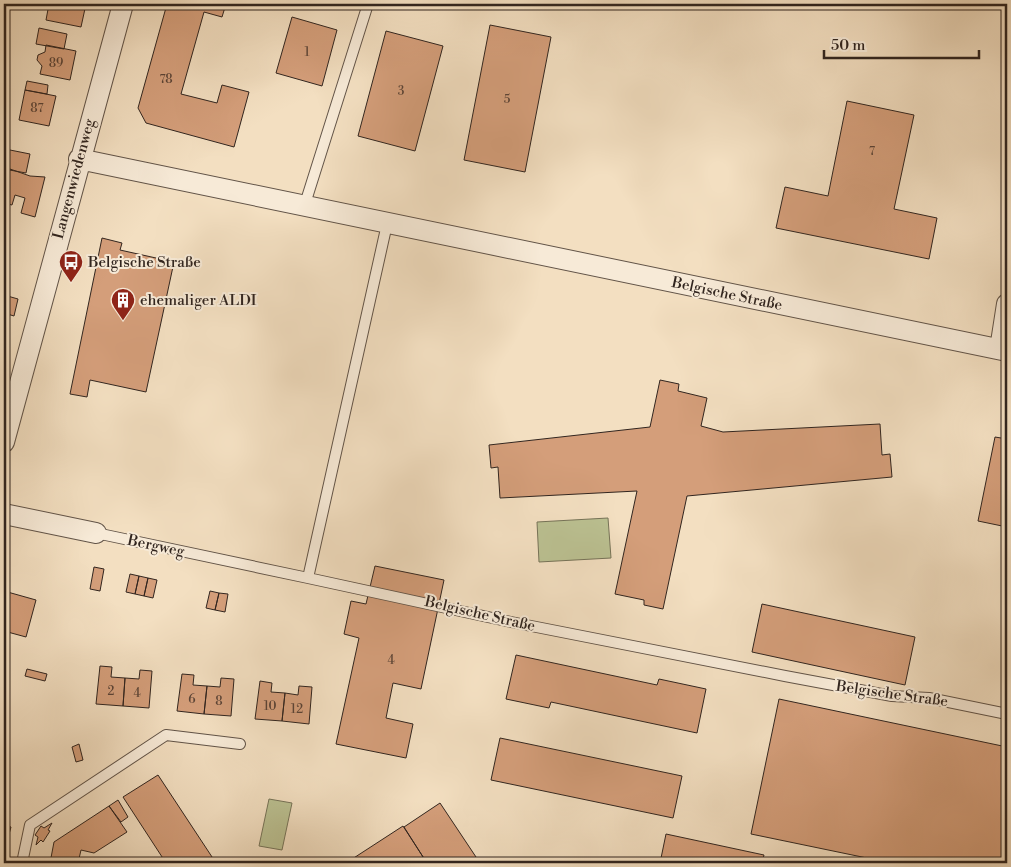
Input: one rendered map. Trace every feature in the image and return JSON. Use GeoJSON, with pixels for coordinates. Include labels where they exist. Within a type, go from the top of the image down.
{"type":"FeatureCollection","features":[{"type":"Feature","properties":{"kind":"street","name":"Langenwiedenweg"},"geometry":{"type":"LineString","coordinates":[[4,442],[123,4]]}},
{"type":"Feature","properties":{"kind":"street","name":"Belgische Straße"},"geometry":{"type":"LineString","coordinates":[[80,159],[304,207],[1003,350]]}},
{"type":"Feature","properties":{"kind":"street"},"geometry":{"type":"LineString","coordinates":[[1003,350],[1007,304]]}},
{"type":"Feature","properties":{"kind":"street","name":"Bergweg"},"geometry":{"type":"LineString","coordinates":[[4,514],[96,534]]}},
{"type":"Feature","properties":{"kind":"lane"},"geometry":{"type":"LineString","coordinates":[[304,207],[368,4]]}},
{"type":"Feature","properties":{"kind":"lane"},"geometry":{"type":"LineString","coordinates":[[308,578],[387,224]]}},
{"type":"Feature","properties":{"kind":"lane","name":"Bergweg"},"geometry":{"type":"LineString","coordinates":[[96,534],[308,578]]}},
{"type":"Feature","properties":{"kind":"lane","name":"Belgische Straße"},"geometry":{"type":"LineString","coordinates":[[308,578],[511,622],[786,676],[892,696],[929,698],[1007,714]]}},
{"type":"Feature","properties":{"kind":"lane"},"geometry":{"type":"LineString","coordinates":[[22,863],[30,825],[166,735],[240,744]]}},
{"type":"Feature","properties":{"kind":"green space"},"geometry":{"type":"Polygon","coordinates":[[[608,518],[611,558],[539,562],[537,522],[608,518]]]}},
{"type":"Feature","properties":{"kind":"green space"},"geometry":{"type":"Polygon","coordinates":[[[269,799],[292,803],[282,850],[259,846],[269,799]]]}},
{"type":"Feature","properties":{"kind":"building"},"geometry":{"type":"Polygon","coordinates":[[[49,4],[86,4],[81,27],[46,20],[49,4]]]}},
{"type":"Feature","properties":{"kind":"building"},"geometry":{"type":"Polygon","coordinates":[[[167,4],[226,4],[222,17],[204,12],[181,94],[217,103],[222,85],[249,92],[234,147],[146,123],[138,108],[167,4]]]}},
{"type":"Feature","properties":{"kind":"building"},"geometry":{"type":"Polygon","coordinates":[[[292,17],[337,30],[322,86],[276,73],[292,17]]]}},
{"type":"Feature","properties":{"kind":"building"},"geometry":{"type":"Polygon","coordinates":[[[490,25],[551,37],[525,172],[464,160],[490,25]]]}},
{"type":"Feature","properties":{"kind":"building"},"geometry":{"type":"Polygon","coordinates":[[[39,28],[67,34],[64,49],[36,44],[39,28]]]}},
{"type":"Feature","properties":{"kind":"building"},"geometry":{"type":"Polygon","coordinates":[[[386,31],[443,46],[415,151],[358,136],[386,31]]]}},
{"type":"Feature","properties":{"kind":"building"},"geometry":{"type":"Polygon","coordinates":[[[46,45],[76,51],[70,80],[40,74],[42,66],[37,60],[38,55],[45,52],[46,45]]]}},
{"type":"Feature","properties":{"kind":"building"},"geometry":{"type":"Polygon","coordinates":[[[27,81],[48,85],[47,94],[25,90],[27,81]]]}},
{"type":"Feature","properties":{"kind":"building"},"geometry":{"type":"Polygon","coordinates":[[[25,90],[56,96],[49,126],[19,120],[25,90]]]}},
{"type":"Feature","properties":{"kind":"building"},"geometry":{"type":"Polygon","coordinates":[[[847,101],[914,115],[894,209],[937,218],[929,259],[776,228],[785,187],[828,196],[847,101]]]}},
{"type":"Feature","properties":{"kind":"building"},"geometry":{"type":"Polygon","coordinates":[[[5,149],[30,154],[26,173],[4,169],[5,149]]]}},
{"type":"Feature","properties":{"kind":"building"},"geometry":{"type":"Polygon","coordinates":[[[10,169],[30,176],[45,177],[35,217],[21,213],[25,198],[15,195],[12,205],[4,203],[4,192],[10,169]]]}},
{"type":"Feature","properties":{"kind":"building","name":"ehemaliger ALDI"},"geometry":{"type":"Polygon","coordinates":[[[102,238],[122,243],[120,250],[174,262],[146,392],[90,380],[87,397],[70,394],[102,238]]]}},
{"type":"Feature","properties":{"kind":"building"},"geometry":{"type":"Polygon","coordinates":[[[4,295],[18,299],[14,316],[4,313],[4,295]]]}},
{"type":"Feature","properties":{"kind":"building"},"geometry":{"type":"Polygon","coordinates":[[[660,380],[679,384],[678,391],[707,398],[701,426],[723,432],[880,424],[882,455],[890,454],[892,477],[687,496],[663,609],[644,605],[644,600],[615,594],[637,491],[500,498],[498,467],[491,468],[489,445],[650,427],[660,380]]]}},
{"type":"Feature","properties":{"kind":"building"},"geometry":{"type":"Polygon","coordinates":[[[995,437],[1007,439],[1007,527],[978,521],[995,437]]]}},
{"type":"Feature","properties":{"kind":"building"},"geometry":{"type":"Polygon","coordinates":[[[375,566],[444,580],[421,689],[393,683],[386,718],[413,724],[406,758],[336,744],[359,638],[344,634],[351,601],[366,604],[375,566]]]}},
{"type":"Feature","properties":{"kind":"building"},"geometry":{"type":"Polygon","coordinates":[[[94,567],[104,569],[100,591],[90,589],[94,567]]]}},
{"type":"Feature","properties":{"kind":"building"},"geometry":{"type":"Polygon","coordinates":[[[130,574],[139,576],[135,594],[126,592],[130,574]]]}},
{"type":"Feature","properties":{"kind":"building"},"geometry":{"type":"Polygon","coordinates":[[[139,576],[148,578],[144,596],[135,594],[139,576]]]}},
{"type":"Feature","properties":{"kind":"building"},"geometry":{"type":"Polygon","coordinates":[[[148,578],[157,580],[153,598],[144,596],[148,578]]]}},
{"type":"Feature","properties":{"kind":"building"},"geometry":{"type":"Polygon","coordinates":[[[4,591],[36,600],[26,637],[4,631],[4,591]]]}},
{"type":"Feature","properties":{"kind":"building"},"geometry":{"type":"Polygon","coordinates":[[[210,591],[219,593],[215,610],[206,608],[210,591]]]}},
{"type":"Feature","properties":{"kind":"building"},"geometry":{"type":"Polygon","coordinates":[[[219,593],[228,594],[225,612],[215,610],[219,593]]]}},
{"type":"Feature","properties":{"kind":"building"},"geometry":{"type":"Polygon","coordinates":[[[762,604],[915,637],[905,685],[752,652],[762,604]]]}},
{"type":"Feature","properties":{"kind":"building"},"geometry":{"type":"Polygon","coordinates":[[[516,655],[657,685],[659,679],[706,689],[697,733],[551,702],[549,708],[506,699],[516,655]]]}},
{"type":"Feature","properties":{"kind":"building"},"geometry":{"type":"Polygon","coordinates":[[[100,666],[112,667],[111,677],[125,678],[123,706],[96,704],[100,666]]]}},
{"type":"Feature","properties":{"kind":"building"},"geometry":{"type":"Polygon","coordinates":[[[27,669],[47,674],[45,681],[25,676],[27,669]]]}},
{"type":"Feature","properties":{"kind":"building"},"geometry":{"type":"Polygon","coordinates":[[[140,670],[152,671],[149,708],[123,706],[125,678],[139,679],[140,670]]]}},
{"type":"Feature","properties":{"kind":"building"},"geometry":{"type":"Polygon","coordinates":[[[182,674],[194,675],[193,685],[207,686],[204,714],[177,711],[182,674]]]}},
{"type":"Feature","properties":{"kind":"building"},"geometry":{"type":"Polygon","coordinates":[[[221,678],[234,679],[231,716],[204,714],[207,686],[220,687],[221,678]]]}},
{"type":"Feature","properties":{"kind":"building"},"geometry":{"type":"Polygon","coordinates":[[[260,681],[272,683],[271,692],[285,693],[282,721],[255,719],[260,681]]]}},
{"type":"Feature","properties":{"kind":"building"},"geometry":{"type":"Polygon","coordinates":[[[299,686],[312,687],[309,724],[282,721],[285,693],[298,695],[299,686]]]}},
{"type":"Feature","properties":{"kind":"building"},"geometry":{"type":"Polygon","coordinates":[[[779,699],[1007,747],[1007,863],[891,863],[751,834],[779,699]]]}},
{"type":"Feature","properties":{"kind":"building"},"geometry":{"type":"Polygon","coordinates":[[[500,738],[682,776],[673,818],[491,780],[500,738]]]}},
{"type":"Feature","properties":{"kind":"building"},"geometry":{"type":"Polygon","coordinates":[[[79,744],[83,760],[76,762],[72,747],[79,744]]]}},
{"type":"Feature","properties":{"kind":"building"},"geometry":{"type":"Polygon","coordinates":[[[158,775],[216,863],[166,863],[123,797],[158,775]]]}},
{"type":"Feature","properties":{"kind":"building"},"geometry":{"type":"Polygon","coordinates":[[[118,800],[128,817],[121,822],[109,806],[118,800]]]}},
{"type":"Feature","properties":{"kind":"building"},"geometry":{"type":"Polygon","coordinates":[[[440,803],[480,863],[427,863],[425,860],[404,827],[440,803]]]}},
{"type":"Feature","properties":{"kind":"building"},"geometry":{"type":"Polygon","coordinates":[[[109,806],[127,832],[94,853],[81,850],[78,863],[50,863],[54,842],[109,806]]]}},
{"type":"Feature","properties":{"kind":"building"},"geometry":{"type":"Polygon","coordinates":[[[52,823],[48,830],[50,831],[43,842],[41,840],[36,845],[38,837],[35,835],[41,826],[44,828],[52,823]]]}},
{"type":"Feature","properties":{"kind":"building"},"geometry":{"type":"Polygon","coordinates":[[[4,825],[11,827],[8,838],[4,836],[4,825]]]}},
{"type":"Feature","properties":{"kind":"building"},"geometry":{"type":"Polygon","coordinates":[[[403,826],[425,860],[421,863],[346,863],[403,826]]]}},
{"type":"Feature","properties":{"kind":"building"},"geometry":{"type":"Polygon","coordinates":[[[666,834],[764,855],[762,863],[660,863],[666,834]]]}},
{"type":"Feature","properties":{"kind":"place","name":"Belgische Straße"},"geometry":{"type":"Point","coordinates":[71,283]}},
{"type":"Feature","properties":{"kind":"place","name":"ehemaliger ALDI"},"geometry":{"type":"Point","coordinates":[123,321]}}]}
